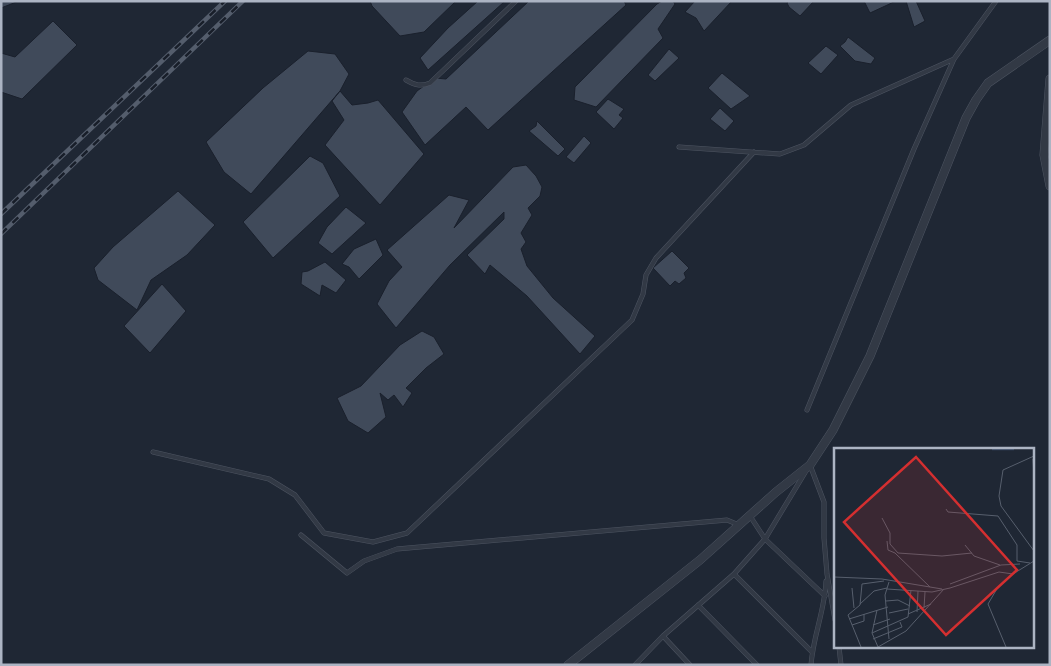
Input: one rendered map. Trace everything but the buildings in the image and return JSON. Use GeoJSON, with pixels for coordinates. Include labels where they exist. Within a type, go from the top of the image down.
{"type":"FeatureCollection","features":[{"type":"Feature","properties":{"kind":"street"},"geometry":{"type":"LineString","coordinates":[[568,665],[700,560],[776,492],[810,465],[833,430],[870,356],[966,118],[976,100],[988,83],[1050,40]]}},
{"type":"Feature","properties":{"kind":"street"},"geometry":{"type":"LineString","coordinates":[[1050,79],[1044,155],[1050,186]]}},
{"type":"Feature","properties":{"kind":"lane"},"geometry":{"type":"LineString","coordinates":[[406,80],[414,85],[421,86],[430,83],[516,1]]}},
{"type":"Feature","properties":{"kind":"lane"},"geometry":{"type":"LineString","coordinates":[[807,410],[914,149],[954,59],[996,1]]}},
{"type":"Feature","properties":{"kind":"lane"},"geometry":{"type":"LineString","coordinates":[[679,147],[780,154],[804,146],[851,105],[954,59]]}},
{"type":"Feature","properties":{"kind":"lane"},"geometry":{"type":"LineString","coordinates":[[153,452],[270,479],[295,495],[324,533],[373,542],[407,533],[632,320],[643,294],[646,275],[656,258],[754,152]]}},
{"type":"Feature","properties":{"kind":"lane"},"geometry":{"type":"LineString","coordinates":[[635,665],[663,636],[734,574],[765,539],[810,465]]}},
{"type":"Feature","properties":{"kind":"lane"},"geometry":{"type":"LineString","coordinates":[[810,465],[824,502],[827,574],[834,614]]}},
{"type":"Feature","properties":{"kind":"lane"},"geometry":{"type":"LineString","coordinates":[[749,516],[765,539],[825,596]]}},
{"type":"Feature","properties":{"kind":"lane"},"geometry":{"type":"LineString","coordinates":[[301,535],[348,573],[364,561],[397,549],[727,520],[739,525]]}},
{"type":"Feature","properties":{"kind":"lane"},"geometry":{"type":"LineString","coordinates":[[734,574],[812,652]]}},
{"type":"Feature","properties":{"kind":"lane"},"geometry":{"type":"LineString","coordinates":[[811,665],[812,652],[825,596],[827,574]]}},
{"type":"Feature","properties":{"kind":"lane"},"geometry":{"type":"LineString","coordinates":[[698,605],[758,665]]}},
{"type":"Feature","properties":{"kind":"lane"},"geometry":{"type":"LineString","coordinates":[[663,636],[690,665]]}},
{"type":"Feature","properties":{"kind":"lane"},"geometry":{"type":"LineString","coordinates":[[839,648],[841,665]]}},
{"type":"Feature","properties":{"kind":"railway"},"geometry":{"type":"LineString","coordinates":[[1,214],[225,1]]}},
{"type":"Feature","properties":{"kind":"railway"},"geometry":{"type":"LineString","coordinates":[[1,234],[243,1]]}}]}
